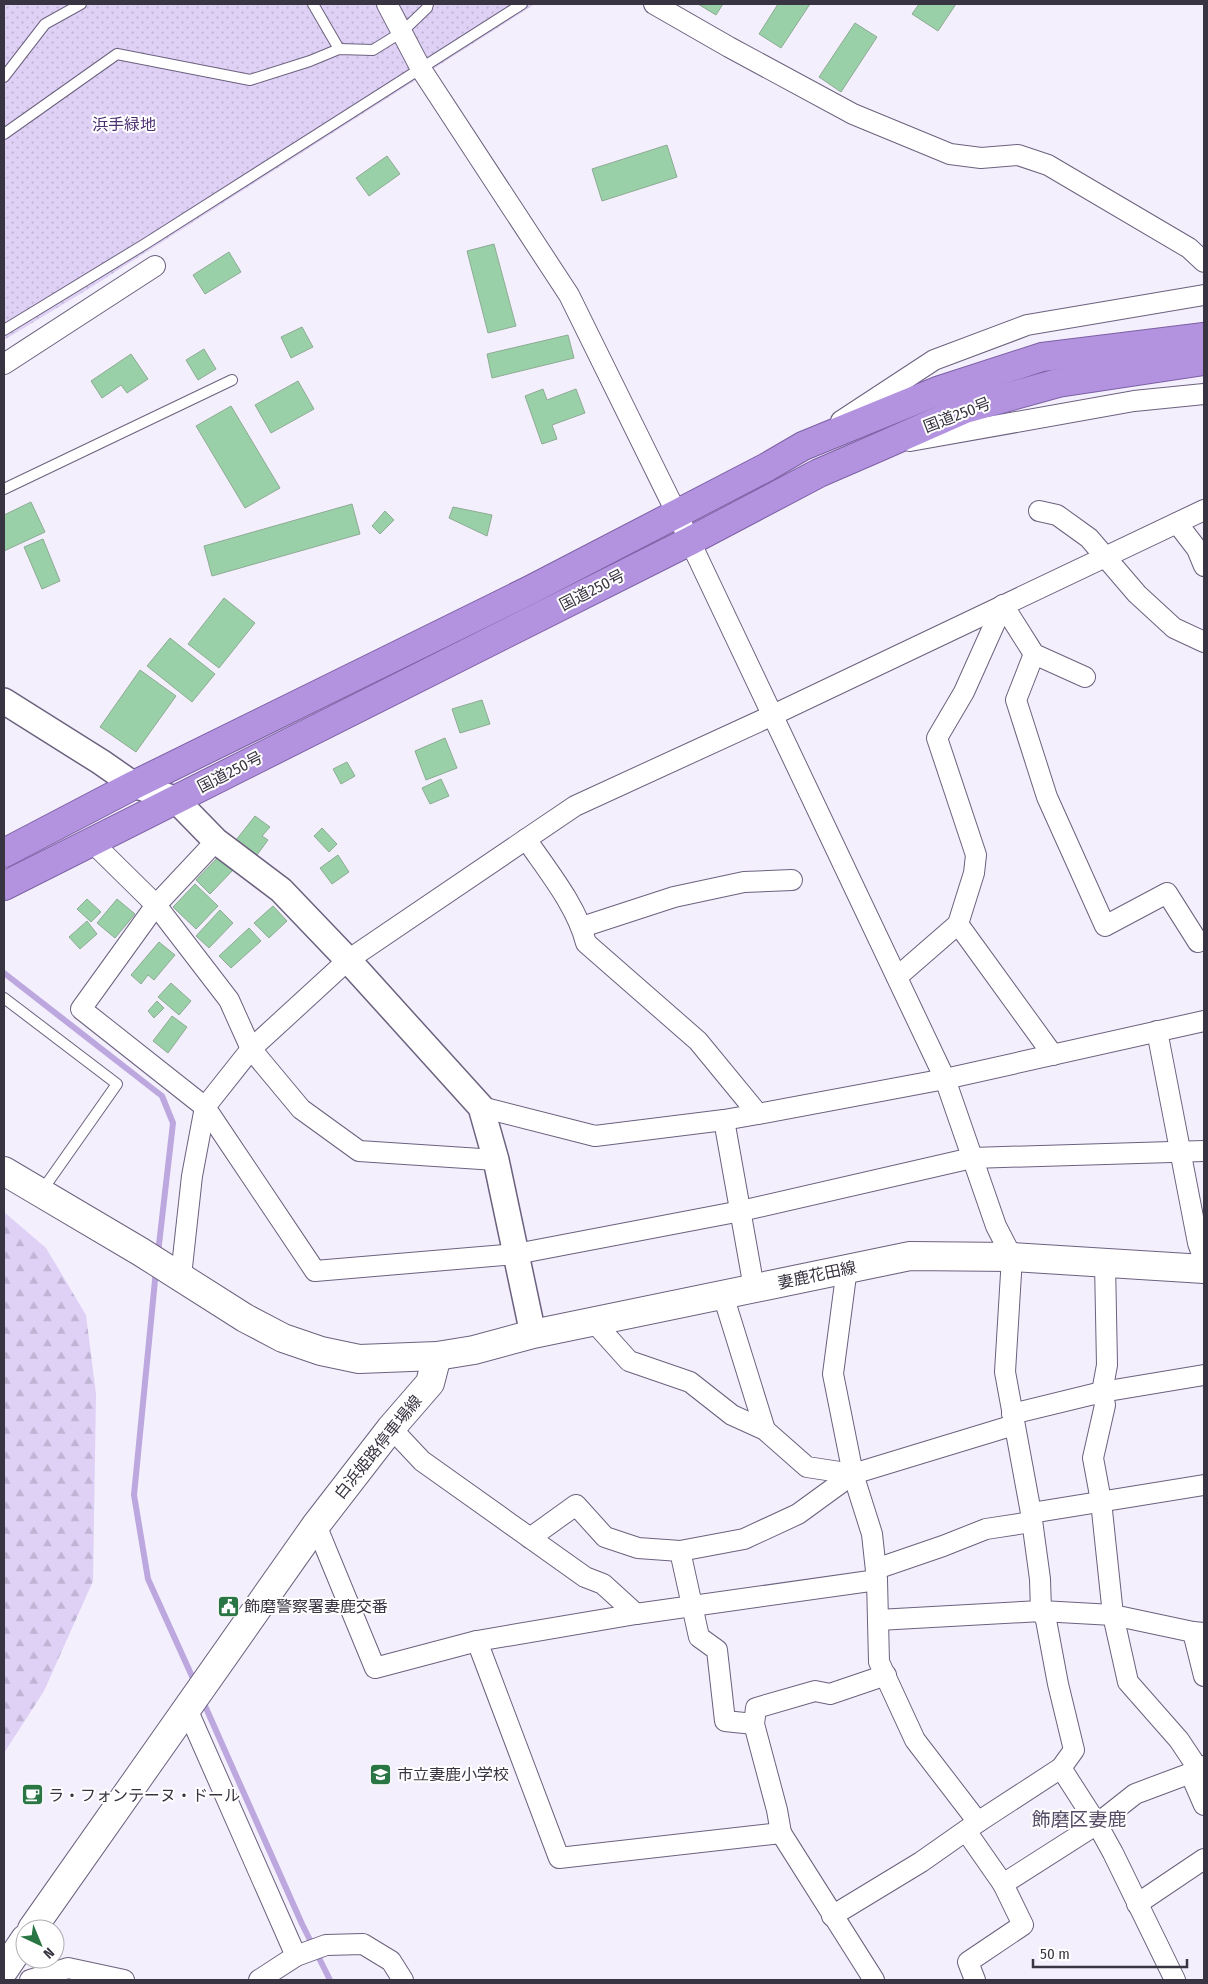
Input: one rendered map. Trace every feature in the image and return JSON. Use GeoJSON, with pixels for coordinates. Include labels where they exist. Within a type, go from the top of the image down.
{"type":"FeatureCollection","features":[{"type":"Feature","properties":{"kind":"highway","name":"国道250号"},"geometry":{"type":"LineString","coordinates":[[4,853],[134,785],[521,594],[767,467],[803,446],[940,390],[1042,357],[1204,336]]}},
{"type":"Feature","properties":{"kind":"highway","name":"国道250号"},"geometry":{"type":"LineString","coordinates":[[4,886],[93,843],[175,799],[690,541],[819,473],[965,409],[1058,382],[1204,361]]}},
{"type":"Feature","properties":{"kind":"main road"},"geometry":{"type":"LineString","coordinates":[[4,1171],[141,1252],[244,1318],[283,1338],[321,1351],[359,1359],[437,1356]]}},
{"type":"Feature","properties":{"kind":"main road","name":"妻鹿花田線"},"geometry":{"type":"LineString","coordinates":[[437,1356],[474,1350],[533,1334],[910,1256],[1012,1257],[1204,1269]]}},
{"type":"Feature","properties":{"kind":"main road","name":"白浜姫路停車場線"},"geometry":{"type":"LineString","coordinates":[[39,1919],[316,1525],[391,1428],[430,1383],[437,1356]]}},
{"type":"Feature","properties":{"kind":"main road"},"geometry":{"type":"LineString","coordinates":[[4,1970],[15,1954]]}},
{"type":"Feature","properties":{"kind":"street"},"geometry":{"type":"LineString","coordinates":[[386,4],[421,69],[569,295],[690,541],[945,1079],[996,1226],[1012,1257],[1005,1372],[1031,1518],[1040,1580],[1042,1611],[1046,1620],[1058,1684],[1074,1750],[1061,1768],[972,1826],[922,1862],[832,1916]]}},
{"type":"Feature","properties":{"kind":"street"},"geometry":{"type":"LineString","coordinates":[[654,4],[853,114],[950,154],[981,158],[1018,155],[1048,165],[1189,248],[1204,262]]}},
{"type":"Feature","properties":{"kind":"street"},"geometry":{"type":"LineString","coordinates":[[4,364],[155,266]]}},
{"type":"Feature","properties":{"kind":"street"},"geometry":{"type":"LineString","coordinates":[[803,446],[934,360],[1027,325],[1204,295]]}},
{"type":"Feature","properties":{"kind":"street"},"geometry":{"type":"LineString","coordinates":[[879,447],[1134,401],[1204,394]]}},
{"type":"Feature","properties":{"kind":"street"},"geometry":{"type":"LineString","coordinates":[[175,1273],[205,1107],[251,1050],[348,960],[575,806],[773,715],[1204,510]]}},
{"type":"Feature","properties":{"kind":"street"},"geometry":{"type":"LineString","coordinates":[[1039,511],[1057,515],[1089,538],[1137,594],[1174,628],[1204,642]]}},
{"type":"Feature","properties":{"kind":"street"},"geometry":{"type":"LineString","coordinates":[[1177,523],[1197,549],[1204,566]]}},
{"type":"Feature","properties":{"kind":"street"},"geometry":{"type":"LineString","coordinates":[[1003,605],[1034,654],[1085,677]]}},
{"type":"Feature","properties":{"kind":"street"},"geometry":{"type":"LineString","coordinates":[[897,977],[958,924],[974,874],[976,855],[938,738],[964,692],[1003,605]]}},
{"type":"Feature","properties":{"kind":"street"},"geometry":{"type":"LineString","coordinates":[[1034,654],[1016,700],[1047,797],[1105,926],[1167,893],[1198,942]]}},
{"type":"Feature","properties":{"kind":"street"},"geometry":{"type":"LineString","coordinates":[[4,701],[134,785],[175,799],[216,841],[281,890],[348,960],[481,1107],[496,1160],[533,1334]]}},
{"type":"Feature","properties":{"kind":"street"},"geometry":{"type":"LineString","coordinates":[[526,839],[554,880],[582,927],[586,943],[698,1041],[758,1114]]}},
{"type":"Feature","properties":{"kind":"street"},"geometry":{"type":"LineString","coordinates":[[216,841],[156,905],[81,1009],[205,1107],[315,1271],[516,1254],[741,1211],[972,1158],[1204,1151]]}},
{"type":"Feature","properties":{"kind":"street"},"geometry":{"type":"LineString","coordinates":[[93,843],[156,905],[229,1000],[251,1050],[301,1109],[359,1151],[496,1160]]}},
{"type":"Feature","properties":{"kind":"street"},"geometry":{"type":"LineString","coordinates":[[582,927],[674,897],[744,882],[792,880]]}},
{"type":"Feature","properties":{"kind":"street"},"geometry":{"type":"LineString","coordinates":[[958,924],[1053,1055]]}},
{"type":"Feature","properties":{"kind":"street"},"geometry":{"type":"LineString","coordinates":[[481,1107],[595,1136],[724,1120],[945,1079],[1204,1021]]}},
{"type":"Feature","properties":{"kind":"street"},"geometry":{"type":"LineString","coordinates":[[1157,1031],[1182,1151],[1198,1242],[1204,1260]]}},
{"type":"Feature","properties":{"kind":"street"},"geometry":{"type":"LineString","coordinates":[[724,1120],[754,1288]]}},
{"type":"Feature","properties":{"kind":"street"},"geometry":{"type":"LineString","coordinates":[[1105,1263],[1107,1365],[1102,1392],[1105,1405],[1093,1458],[1101,1501],[1113,1615],[1128,1682],[1180,1740],[1198,1770],[1204,1805]]}},
{"type":"Feature","properties":{"kind":"street"},"geometry":{"type":"LineString","coordinates":[[847,1268],[834,1374],[853,1474],[872,1534],[880,1662],[915,1740],[972,1826],[1024,1925],[968,1962],[976,1980]]}},
{"type":"Feature","properties":{"kind":"street"},"geometry":{"type":"LineString","coordinates":[[724,1294],[765,1430]]}},
{"type":"Feature","properties":{"kind":"street"},"geometry":{"type":"LineString","coordinates":[[594,1322],[629,1361],[690,1382],[732,1415],[765,1430],[806,1467],[853,1474]]}},
{"type":"Feature","properties":{"kind":"street"},"geometry":{"type":"LineString","coordinates":[[530,1538],[576,1505],[605,1537],[638,1548],[680,1551],[744,1539],[798,1514],[853,1474],[1013,1419],[1102,1392],[1204,1375]]}},
{"type":"Feature","properties":{"kind":"street"},"geometry":{"type":"LineString","coordinates":[[391,1428],[422,1461],[585,1577],[603,1584],[636,1614]]}},
{"type":"Feature","properties":{"kind":"street"},"geometry":{"type":"LineString","coordinates":[[316,1525],[375,1668],[477,1641],[876,1574],[986,1529],[1101,1501],[1204,1485]]}},
{"type":"Feature","properties":{"kind":"street"},"geometry":{"type":"LineString","coordinates":[[680,1551],[698,1637],[717,1650],[725,1721],[754,1724]]}},
{"type":"Feature","properties":{"kind":"street"},"geometry":{"type":"LineString","coordinates":[[878,1620],[1042,1611],[1113,1615],[1199,1633],[1204,1676]]}},
{"type":"Feature","properties":{"kind":"street"},"geometry":{"type":"LineString","coordinates":[[477,1641],[559,1858],[782,1833]]}},
{"type":"Feature","properties":{"kind":"street"},"geometry":{"type":"LineString","coordinates":[[874,1980],[832,1916],[782,1833],[754,1724],[756,1708],[815,1691],[830,1694],[886,1676]]}},
{"type":"Feature","properties":{"kind":"street"},"geometry":{"type":"LineString","coordinates":[[187,1709],[296,1956]]}},
{"type":"Feature","properties":{"kind":"street"},"geometry":{"type":"LineString","coordinates":[[1061,1768],[1097,1824],[1175,1980]]}},
{"type":"Feature","properties":{"kind":"street"},"geometry":{"type":"LineString","coordinates":[[1003,1884],[1097,1824],[1135,1794],[1198,1770]]}},
{"type":"Feature","properties":{"kind":"street"},"geometry":{"type":"LineString","coordinates":[[1137,1904],[1204,1859]]}},
{"type":"Feature","properties":{"kind":"street"},"geometry":{"type":"LineString","coordinates":[[259,1980],[296,1956],[326,1946],[363,1944],[391,1961],[403,1980]]}},
{"type":"Feature","properties":{"kind":"street"},"geometry":{"type":"LineString","coordinates":[[30,1980],[68,1968],[124,1980]]}},
{"type":"Feature","properties":{"kind":"street"},"geometry":{"type":"LineString","coordinates":[[4,1975],[19,1980]]}},
{"type":"Feature","properties":{"kind":"lane"},"geometry":{"type":"LineString","coordinates":[[4,77],[45,24],[80,4]]}},
{"type":"Feature","properties":{"kind":"lane"},"geometry":{"type":"LineString","coordinates":[[313,4],[338,49]]}},
{"type":"Feature","properties":{"kind":"lane"},"geometry":{"type":"LineString","coordinates":[[4,134],[117,54],[250,80],[310,61],[338,49],[373,50],[402,32],[427,8],[428,4]]}},
{"type":"Feature","properties":{"kind":"lane"},"geometry":{"type":"LineString","coordinates":[[4,330],[145,244],[522,4]]}},
{"type":"Feature","properties":{"kind":"lane"},"geometry":{"type":"LineString","coordinates":[[4,488],[232,380]]}},
{"type":"Feature","properties":{"kind":"lane"},"geometry":{"type":"LineString","coordinates":[[4,998],[118,1084],[41,1193]]}},
{"type":"Feature","properties":{"kind":"green space","name":"浜手緑地"},"geometry":{"type":"Polygon","coordinates":[[[4,4],[535,4],[90,288],[4,340],[4,4]]]}},
{"type":"Feature","properties":{"kind":"green space"},"geometry":{"type":"Polygon","coordinates":[[[4,1212],[46,1248],[86,1315],[96,1394],[93,1581],[44,1691],[4,1753],[4,1212]]]}},
{"type":"Feature","properties":{"kind":"building"},"geometry":{"type":"Polygon","coordinates":[[[698,4],[723,4],[716,15],[698,4]]]}},
{"type":"Feature","properties":{"kind":"building"},"geometry":{"type":"Polygon","coordinates":[[[778,4],[810,4],[781,48],[759,34],[778,4]]]}},
{"type":"Feature","properties":{"kind":"building"},"geometry":{"type":"Polygon","coordinates":[[[919,4],[956,4],[938,31],[912,14],[919,4]]]}},
{"type":"Feature","properties":{"kind":"building"},"geometry":{"type":"Polygon","coordinates":[[[855,23],[877,37],[841,92],[819,77],[855,23]]]}},
{"type":"Feature","properties":{"kind":"building"},"geometry":{"type":"Polygon","coordinates":[[[667,145],[677,177],[602,201],[592,169],[667,145]]]}},
{"type":"Feature","properties":{"kind":"building"},"geometry":{"type":"Polygon","coordinates":[[[387,156],[400,174],[369,196],[356,178],[387,156]]]}},
{"type":"Feature","properties":{"kind":"building"},"geometry":{"type":"Polygon","coordinates":[[[494,244],[516,326],[488,333],[467,251],[494,244]]]}},
{"type":"Feature","properties":{"kind":"building"},"geometry":{"type":"Polygon","coordinates":[[[229,252],[241,272],[205,294],[193,275],[229,252]]]}},
{"type":"Feature","properties":{"kind":"building"},"geometry":{"type":"Polygon","coordinates":[[[302,327],[313,347],[291,358],[281,337],[302,327]]]}},
{"type":"Feature","properties":{"kind":"building"},"geometry":{"type":"Polygon","coordinates":[[[568,335],[574,358],[492,378],[487,354],[568,335]]]}},
{"type":"Feature","properties":{"kind":"building"},"geometry":{"type":"Polygon","coordinates":[[[204,349],[216,369],[198,380],[186,360],[204,349]]]}},
{"type":"Feature","properties":{"kind":"building"},"geometry":{"type":"Polygon","coordinates":[[[131,354],[148,379],[127,393],[121,385],[102,398],[91,381],[131,354]]]}},
{"type":"Feature","properties":{"kind":"building"},"geometry":{"type":"Polygon","coordinates":[[[298,381],[314,409],[271,433],[255,405],[298,381]]]}},
{"type":"Feature","properties":{"kind":"building"},"geometry":{"type":"Polygon","coordinates":[[[543,389],[547,400],[576,389],[585,413],[552,425],[557,439],[542,444],[525,396],[543,389]]]}},
{"type":"Feature","properties":{"kind":"building"},"geometry":{"type":"Polygon","coordinates":[[[231,406],[280,488],[245,508],[196,426],[231,406]]]}},
{"type":"Feature","properties":{"kind":"building"},"geometry":{"type":"Polygon","coordinates":[[[31,502],[45,532],[4,551],[4,515],[31,502]]]}},
{"type":"Feature","properties":{"kind":"building"},"geometry":{"type":"Polygon","coordinates":[[[352,504],[360,534],[212,576],[204,546],[352,504]]]}},
{"type":"Feature","properties":{"kind":"building"},"geometry":{"type":"Polygon","coordinates":[[[453,507],[492,515],[487,536],[449,518],[453,507]]]}},
{"type":"Feature","properties":{"kind":"building"},"geometry":{"type":"Polygon","coordinates":[[[385,511],[394,520],[380,534],[372,526],[385,511]]]}},
{"type":"Feature","properties":{"kind":"building"},"geometry":{"type":"Polygon","coordinates":[[[43,539],[60,581],[42,589],[24,547],[43,539]]]}},
{"type":"Feature","properties":{"kind":"building"},"geometry":{"type":"Polygon","coordinates":[[[224,598],[255,623],[219,668],[188,644],[224,598]]]}},
{"type":"Feature","properties":{"kind":"building"},"geometry":{"type":"Polygon","coordinates":[[[170,638],[215,674],[192,702],[147,666],[170,638]]]}},
{"type":"Feature","properties":{"kind":"building"},"geometry":{"type":"Polygon","coordinates":[[[140,670],[176,696],[136,752],[100,727],[140,670]]]}},
{"type":"Feature","properties":{"kind":"building"},"geometry":{"type":"Polygon","coordinates":[[[482,700],[490,724],[460,733],[452,709],[482,700]]]}},
{"type":"Feature","properties":{"kind":"building"},"geometry":{"type":"Polygon","coordinates":[[[445,738],[457,768],[426,780],[415,751],[445,738]]]}},
{"type":"Feature","properties":{"kind":"building"},"geometry":{"type":"Polygon","coordinates":[[[347,762],[355,776],[341,784],[333,769],[347,762]]]}},
{"type":"Feature","properties":{"kind":"building"},"geometry":{"type":"Polygon","coordinates":[[[441,779],[449,796],[430,804],[422,788],[441,779]]]}},
{"type":"Feature","properties":{"kind":"building"},"geometry":{"type":"Polygon","coordinates":[[[255,816],[270,827],[262,836],[268,840],[257,855],[236,840],[255,816]]]}},
{"type":"Feature","properties":{"kind":"building"},"geometry":{"type":"Polygon","coordinates":[[[322,828],[337,844],[329,852],[314,836],[322,828]]]}},
{"type":"Feature","properties":{"kind":"building"},"geometry":{"type":"Polygon","coordinates":[[[220,855],[234,869],[210,894],[196,880],[220,855]]]}},
{"type":"Feature","properties":{"kind":"building"},"geometry":{"type":"Polygon","coordinates":[[[338,855],[349,872],[332,884],[320,868],[338,855]]]}},
{"type":"Feature","properties":{"kind":"building"},"geometry":{"type":"Polygon","coordinates":[[[195,884],[218,906],[196,929],[173,907],[195,884]]]}},
{"type":"Feature","properties":{"kind":"building"},"geometry":{"type":"Polygon","coordinates":[[[87,899],[101,912],[91,922],[77,909],[87,899]]]}},
{"type":"Feature","properties":{"kind":"building"},"geometry":{"type":"Polygon","coordinates":[[[117,899],[135,914],[115,938],[97,923],[117,899]]]}},
{"type":"Feature","properties":{"kind":"building"},"geometry":{"type":"Polygon","coordinates":[[[273,906],[287,921],[269,938],[254,923],[273,906]]]}},
{"type":"Feature","properties":{"kind":"building"},"geometry":{"type":"Polygon","coordinates":[[[220,910],[233,923],[209,948],[196,936],[220,910]]]}},
{"type":"Feature","properties":{"kind":"building"},"geometry":{"type":"Polygon","coordinates":[[[87,921],[97,934],[80,949],[69,937],[87,921]]]}},
{"type":"Feature","properties":{"kind":"building"},"geometry":{"type":"Polygon","coordinates":[[[249,928],[261,941],[231,968],[219,956],[249,928]]]}},
{"type":"Feature","properties":{"kind":"building"},"geometry":{"type":"Polygon","coordinates":[[[159,942],[175,955],[154,980],[148,975],[141,984],[131,975],[159,942]]]}},
{"type":"Feature","properties":{"kind":"building"},"geometry":{"type":"Polygon","coordinates":[[[171,983],[191,1001],[179,1015],[158,997],[171,983]]]}},
{"type":"Feature","properties":{"kind":"building"},"geometry":{"type":"Polygon","coordinates":[[[157,1001],[164,1008],[154,1018],[148,1011],[157,1001]]]}},
{"type":"Feature","properties":{"kind":"building"},"geometry":{"type":"Polygon","coordinates":[[[172,1016],[187,1027],[168,1053],[153,1041],[172,1016]]]}},
{"type":"Feature","properties":{"kind":"waterway"},"geometry":{"type":"LineString","coordinates":[[4,973],[162,1096],[173,1123],[158,1253]]}},
{"type":"Feature","properties":{"kind":"waterway"},"geometry":{"type":"LineString","coordinates":[[156,1270],[134,1495],[148,1579],[195,1683]]}},
{"type":"Feature","properties":{"kind":"waterway"},"geometry":{"type":"LineString","coordinates":[[202,1699],[302,1924],[330,1980]]}},
{"type":"Feature","properties":{"kind":"place","name":"飾磨警察署妻鹿交番"},"geometry":{"type":"Point","coordinates":[228,1606]}},
{"type":"Feature","properties":{"kind":"place","name":"市立妻鹿小学校"},"geometry":{"type":"Point","coordinates":[381,1774]}},
{"type":"Feature","properties":{"kind":"place","name":"ラ・フォンテーヌ・ドール"},"geometry":{"type":"Point","coordinates":[32,1795]}},
{"type":"Feature","properties":{"kind":"district","name":"飾磨区妻鹿"},"geometry":{"type":"Point","coordinates":[1079,1819]}}]}
